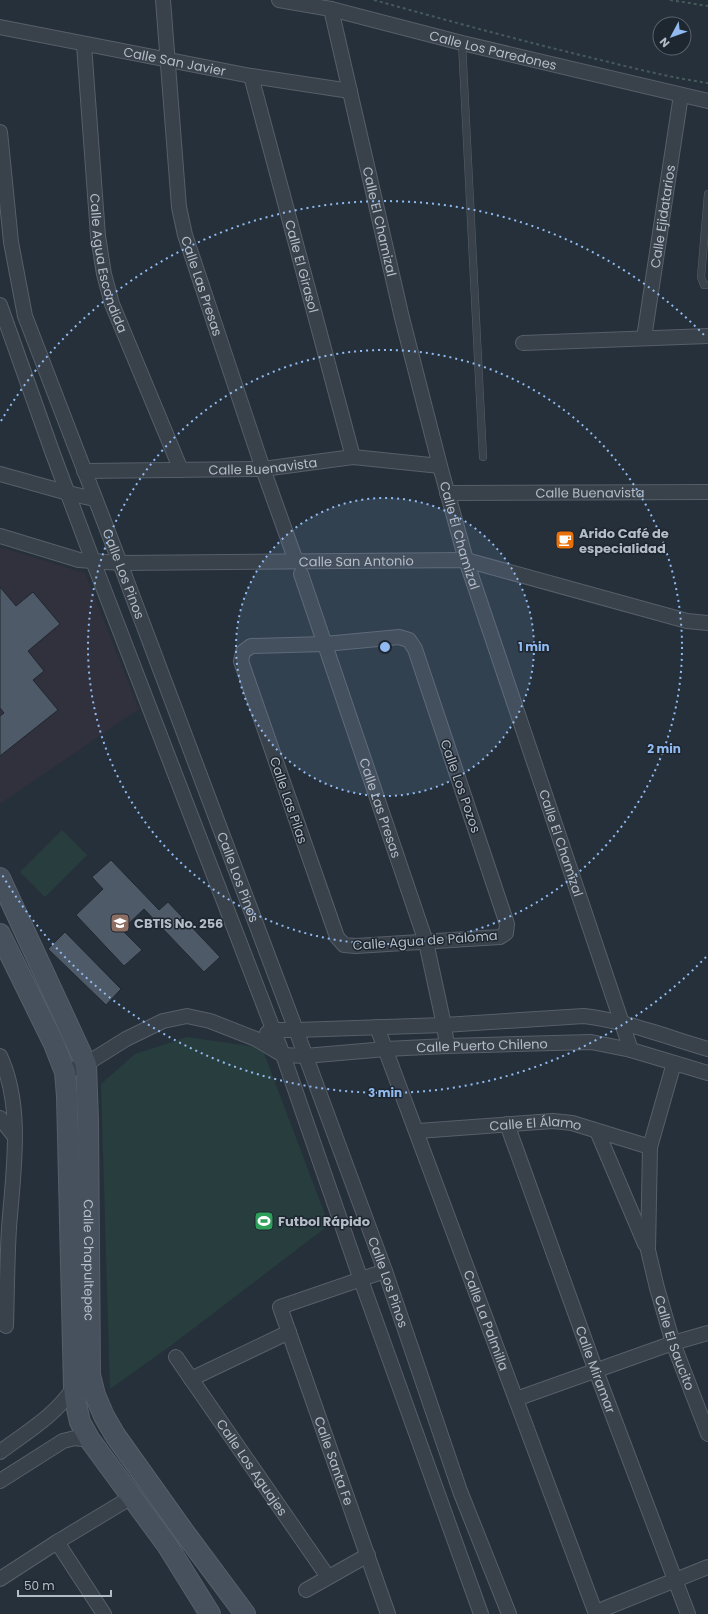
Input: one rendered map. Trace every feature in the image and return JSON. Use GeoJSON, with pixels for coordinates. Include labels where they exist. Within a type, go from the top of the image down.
{"type":"FeatureCollection","features":[{"type":"Feature","properties":{"kind":"street","name":"Calle Las Presas"},"geometry":{"type":"LineString","coordinates":[[163,0],[179,207],[185,235],[263,469],[296,561]]}},
{"type":"Feature","properties":{"kind":"street","name":"Calle Los Paredones"},"geometry":{"type":"LineString","coordinates":[[278,0],[331,9],[462,43],[708,101]]}},
{"type":"Feature","properties":{"kind":"street","name":"Calle El Chamizal"},"geometry":{"type":"LineString","coordinates":[[331,9],[401,310],[447,493],[466,560],[631,1050]]}},
{"type":"Feature","properties":{"kind":"street","name":"Calle San Javier"},"geometry":{"type":"LineString","coordinates":[[0,27],[251,76],[350,91]]}},
{"type":"Feature","properties":{"kind":"street","name":"Calle Agua Escondida"},"geometry":{"type":"LineString","coordinates":[[84,44],[98,236],[104,274],[112,304],[181,470]]}},
{"type":"Feature","properties":{"kind":"street","name":"Calle El Girasol"},"geometry":{"type":"LineString","coordinates":[[251,76],[353,457]]}},
{"type":"Feature","properties":{"kind":"street","name":"Calle Ejidatarios"},"geometry":{"type":"LineString","coordinates":[[644,338],[681,95]]}},
{"type":"Feature","properties":{"kind":"street","name":"Calle Los Pinos"},"geometry":{"type":"LineString","coordinates":[[0,132],[11,242],[25,316],[296,1030],[385,1271],[460,1491],[509,1614]]}},
{"type":"Feature","properties":{"kind":"street","name":"Calle Los Pinos"},"geometry":{"type":"LineString","coordinates":[[0,305],[50,447],[93,561],[283,1055],[361,1280],[481,1614]]}},
{"type":"Feature","properties":{"kind":"street"},"geometry":{"type":"LineString","coordinates":[[523,343],[708,336]]}},
{"type":"Feature","properties":{"kind":"street","name":"Calle Buenavista"},"geometry":{"type":"LineString","coordinates":[[84,471],[263,469],[353,457],[440,466]]}},
{"type":"Feature","properties":{"kind":"street"},"geometry":{"type":"LineString","coordinates":[[0,474],[68,493],[94,498]]}},
{"type":"Feature","properties":{"kind":"street","name":"Calle Buenavista"},"geometry":{"type":"LineString","coordinates":[[447,493],[708,492]]}},
{"type":"Feature","properties":{"kind":"street","name":"Calle San Antonio"},"geometry":{"type":"LineString","coordinates":[[0,536],[72,558],[120,563],[466,560],[687,621],[708,623]]}},
{"type":"Feature","properties":{"kind":"street","name":"Calle Las Presas"},"geometry":{"type":"LineString","coordinates":[[301,574],[426,942],[444,1025],[447,1046]]}},
{"type":"Feature","properties":{"kind":"street","name":"Calle Los Pozos"},"geometry":{"type":"LineString","coordinates":[[325,644],[399,637],[409,640],[415,649],[507,924],[506,933]]}},
{"type":"Feature","properties":{"kind":"street","name":"Calle Las Pilas"},"geometry":{"type":"LineString","coordinates":[[325,644],[251,646],[243,652],[240,661],[337,937],[344,945]]}},
{"type":"Feature","properties":{"kind":"street","name":"Calle Chapultepec"},"geometry":{"type":"LineString","coordinates":[[0,878],[86,1064],[88,1121],[90,1375],[95,1395],[104,1416],[115,1435],[245,1614]]}},
{"type":"Feature","properties":{"kind":"street","name":"Calle Agua de Paloma"},"geometry":{"type":"LineString","coordinates":[[344,945],[356,946],[500,937],[506,933]]}},
{"type":"Feature","properties":{"kind":"street","name":"Calle Chapultepec"},"geometry":{"type":"LineString","coordinates":[[2,942],[54,1044],[64,1072],[67,1096],[74,1387],[80,1422],[90,1440],[130,1498],[166,1546],[210,1614]]}},
{"type":"Feature","properties":{"kind":"street","name":"Calle Puerto Chileno"},"geometry":{"type":"LineString","coordinates":[[64,1072],[86,1064],[126,1039],[163,1020],[187,1016],[210,1021],[256,1039],[283,1055],[305,1056],[386,1049],[447,1046],[591,1042],[631,1050],[708,1073]]}},
{"type":"Feature","properties":{"kind":"street","name":"Calle Puerto Chileno"},"geometry":{"type":"LineString","coordinates":[[256,1039],[273,1030],[444,1025],[584,1016],[622,1023],[708,1049]]}},
{"type":"Feature","properties":{"kind":"street","name":"Calle La Palmilla"},"geometry":{"type":"LineString","coordinates":[[377,1027],[418,1131],[596,1613]]}},
{"type":"Feature","properties":{"kind":"street"},"geometry":{"type":"LineString","coordinates":[[0,1056],[10,1084],[15,1137],[4,1250],[6,1326]]}},
{"type":"Feature","properties":{"kind":"street","name":"Calle El Saucito"},"geometry":{"type":"LineString","coordinates":[[648,1250],[650,1147],[674,1063]]}},
{"type":"Feature","properties":{"kind":"street"},"geometry":{"type":"LineString","coordinates":[[0,1118],[15,1137]]}},
{"type":"Feature","properties":{"kind":"street","name":"Calle El Álamo"},"geometry":{"type":"LineString","coordinates":[[418,1131],[553,1121],[572,1123],[650,1147]]}},
{"type":"Feature","properties":{"kind":"street","name":"Calle Miramar"},"geometry":{"type":"LineString","coordinates":[[507,1124],[596,1371],[688,1614]]}},
{"type":"Feature","properties":{"kind":"street","name":"Calle El Saucito"},"geometry":{"type":"LineString","coordinates":[[597,1131],[648,1250],[673,1343],[708,1434]]}},
{"type":"Feature","properties":{"kind":"street"},"geometry":{"type":"LineString","coordinates":[[361,1280],[385,1271]]}},
{"type":"Feature","properties":{"kind":"street","name":"Calle Santa Fe"},"geometry":{"type":"LineString","coordinates":[[361,1280],[280,1307],[388,1614]]}},
{"type":"Feature","properties":{"kind":"street"},"geometry":{"type":"LineString","coordinates":[[191,1379],[289,1332]]}},
{"type":"Feature","properties":{"kind":"street"},"geometry":{"type":"LineString","coordinates":[[516,1399],[673,1343],[708,1333]]}},
{"type":"Feature","properties":{"kind":"street","name":"Calle Los Aguajes"},"geometry":{"type":"LineString","coordinates":[[176,1357],[328,1577]]}},
{"type":"Feature","properties":{"kind":"street"},"geometry":{"type":"LineString","coordinates":[[0,1452],[50,1415],[66,1399],[74,1387]]}},
{"type":"Feature","properties":{"kind":"street"},"geometry":{"type":"LineString","coordinates":[[0,1481],[63,1441],[75,1438],[90,1440]]}},
{"type":"Feature","properties":{"kind":"street"},"geometry":{"type":"LineString","coordinates":[[440,1498],[460,1491]]}},
{"type":"Feature","properties":{"kind":"street"},"geometry":{"type":"LineString","coordinates":[[0,1579],[57,1542],[130,1498]]}},
{"type":"Feature","properties":{"kind":"street"},"geometry":{"type":"LineString","coordinates":[[148,1521],[163,1529],[171,1528],[173,1525],[169,1511]]}},
{"type":"Feature","properties":{"kind":"street"},"geometry":{"type":"LineString","coordinates":[[57,1542],[104,1614]]}},
{"type":"Feature","properties":{"kind":"street"},"geometry":{"type":"LineString","coordinates":[[306,1590],[368,1555]]}},
{"type":"Feature","properties":{"kind":"street"},"geometry":{"type":"LineString","coordinates":[[596,1613],[674,1579],[708,1567]]}},
{"type":"Feature","properties":{"kind":"lane"},"geometry":{"type":"LineString","coordinates":[[462,43],[483,456]]}},
{"type":"Feature","properties":{"kind":"lane"},"geometry":{"type":"LineString","coordinates":[[708,194],[701,278],[704,285],[708,285]]}},
{"type":"Feature","properties":{"kind":"path"},"geometry":{"type":"LineString","coordinates":[[374,0],[480,30],[618,64],[708,83]]}},
{"type":"Feature","properties":{"kind":"path"},"geometry":{"type":"LineString","coordinates":[[670,0],[708,6]]}},
{"type":"Feature","properties":{"kind":"shaded area"},"geometry":{"type":"Polygon","coordinates":[[[0,547],[85,573],[139,709],[0,804],[0,547]]]}},
{"type":"Feature","properties":{"kind":"green space"},"geometry":{"type":"Polygon","coordinates":[[[62,830],[87,855],[45,897],[20,872],[62,830]]]}},
{"type":"Feature","properties":{"kind":"green space"},"geometry":{"type":"Polygon","coordinates":[[[187,1037],[262,1048],[329,1225],[173,1344],[110,1389],[101,1084],[135,1054],[187,1037]]]}},
{"type":"Feature","properties":{"kind":"building"},"geometry":{"type":"Polygon","coordinates":[[[0,587],[16,606],[33,592],[60,624],[28,651],[44,671],[33,680],[58,710],[0,756],[0,716],[4,713],[0,708],[0,587]]]}},
{"type":"Feature","properties":{"kind":"building"},"geometry":{"type":"Polygon","coordinates":[[[111,860],[159,910],[168,902],[220,957],[204,972],[144,909],[122,930],[142,950],[124,966],[76,915],[103,889],[92,877],[111,860]]]}},
{"type":"Feature","properties":{"kind":"building"},"geometry":{"type":"Polygon","coordinates":[[[65,932],[121,989],[106,1005],[48,949],[65,932]]]}},
{"type":"Feature","properties":{"kind":"place","name":"Arido Café de especialidad"},"geometry":{"type":"Point","coordinates":[565,540]}},
{"type":"Feature","properties":{"kind":"place","name":"CBTIS No. 256"},"geometry":{"type":"Point","coordinates":[120,923]}},
{"type":"Feature","properties":{"kind":"place","name":"Futbol Rápido"},"geometry":{"type":"Point","coordinates":[264,1221]}}]}
